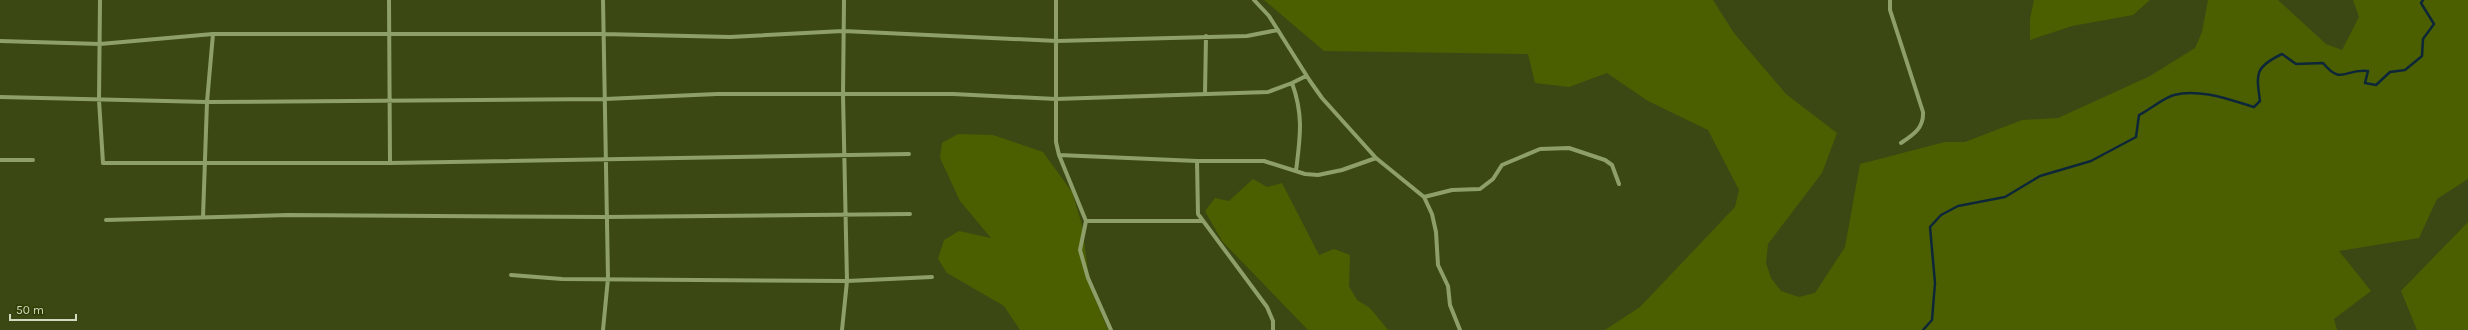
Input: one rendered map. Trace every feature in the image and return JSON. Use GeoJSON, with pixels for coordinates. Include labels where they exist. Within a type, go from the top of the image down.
{"type":"FeatureCollection","features":[{"type":"Feature","properties":{"kind":"street"},"geometry":{"type":"LineString","coordinates":[[100,0],[99,100],[103,163],[390,163],[606,158],[909,154]]}},
{"type":"Feature","properties":{"kind":"street"},"geometry":{"type":"LineString","coordinates":[[389,0],[388,101],[390,163]]}},
{"type":"Feature","properties":{"kind":"street"},"geometry":{"type":"LineString","coordinates":[[603,0],[608,278],[603,330]]}},
{"type":"Feature","properties":{"kind":"street"},"geometry":{"type":"LineString","coordinates":[[842,330],[847,281],[842,95],[844,0]]}},
{"type":"Feature","properties":{"kind":"street"},"geometry":{"type":"LineString","coordinates":[[1056,0],[1056,142],[1059,155],[1086,221],[1080,250],[1088,278],[1111,330]]}},
{"type":"Feature","properties":{"kind":"street"},"geometry":{"type":"LineString","coordinates":[[1254,0],[1278,30],[1306,76],[1376,158],[1424,196],[1432,214],[1436,232],[1438,265],[1448,286],[1450,305],[1460,330]]}},
{"type":"Feature","properties":{"kind":"street"},"geometry":{"type":"LineString","coordinates":[[1890,0],[1890,10],[1924,118],[1918,131],[1901,143]]}},
{"type":"Feature","properties":{"kind":"street"},"geometry":{"type":"LineString","coordinates":[[0,41],[100,44],[213,34],[389,36],[603,34],[730,37],[843,31],[1057,41],[1256,35],[1278,30]]}},
{"type":"Feature","properties":{"kind":"street"},"geometry":{"type":"LineString","coordinates":[[203,217],[207,102],[213,34]]}},
{"type":"Feature","properties":{"kind":"street"},"geometry":{"type":"LineString","coordinates":[[1205,94],[1206,36]]}},
{"type":"Feature","properties":{"kind":"street"},"geometry":{"type":"LineString","coordinates":[[0,97],[207,102],[604,99],[717,94],[953,94],[1056,99],[1268,92],[1306,76]]}},
{"type":"Feature","properties":{"kind":"street"},"geometry":{"type":"LineString","coordinates":[[1292,83],[1299,104],[1301,118],[1296,172]]}},
{"type":"Feature","properties":{"kind":"street"},"geometry":{"type":"LineString","coordinates":[[1424,196],[1452,190],[1480,189],[1493,179],[1502,166],[1540,149],[1569,148],[1606,160],[1612,165],[1620,184]]}},
{"type":"Feature","properties":{"kind":"street"},"geometry":{"type":"LineString","coordinates":[[1059,155],[1197,161],[1264,162],[1296,172],[1318,175],[1331,173],[1376,158]]}},
{"type":"Feature","properties":{"kind":"street"},"geometry":{"type":"LineString","coordinates":[[0,160],[33,160]]}},
{"type":"Feature","properties":{"kind":"street"},"geometry":{"type":"LineString","coordinates":[[1197,161],[1197,207],[1202,222],[1267,307],[1273,322],[1273,330]]}},
{"type":"Feature","properties":{"kind":"street"},"geometry":{"type":"LineString","coordinates":[[106,220],[288,215],[606,217],[846,213],[910,214]]}},
{"type":"Feature","properties":{"kind":"street"},"geometry":{"type":"LineString","coordinates":[[1086,221],[1202,222]]}},
{"type":"Feature","properties":{"kind":"street"},"geometry":{"type":"LineString","coordinates":[[511,275],[562,279],[608,278],[847,281],[932,277]]}},
{"type":"Feature","properties":{"kind":"green space"},"geometry":{"type":"Polygon","coordinates":[[[1264,0],[1713,0],[1734,33],[1786,94],[1837,133],[1822,173],[1768,244],[1766,263],[1771,278],[1781,291],[1799,297],[1815,293],[1845,247],[1860,164],[1945,142],[1965,142],[2022,120],[2058,118],[2150,76],[2195,48],[2202,32],[2208,0],[2278,0],[2326,44],[2342,50],[2359,17],[2353,0],[2468,0],[2468,179],[2437,199],[2419,238],[2339,251],[2371,291],[2334,319],[2337,330],[1605,330],[1640,307],[1735,207],[1739,190],[1708,130],[1648,101],[1607,73],[1569,87],[1535,83],[1528,54],[1324,51],[1264,0]]]}},
{"type":"Feature","properties":{"kind":"green space"},"geometry":{"type":"Polygon","coordinates":[[[2034,0],[2150,0],[2133,15],[2072,26],[2030,40],[2030,19],[2034,0]]]}},
{"type":"Feature","properties":{"kind":"green space"},"geometry":{"type":"Polygon","coordinates":[[[958,134],[993,135],[1043,152],[1072,192],[1082,225],[1090,287],[1108,330],[1020,330],[1004,306],[947,273],[938,259],[944,240],[959,231],[991,238],[960,201],[940,158],[942,143],[958,134]]]}},
{"type":"Feature","properties":{"kind":"green space"},"geometry":{"type":"Polygon","coordinates":[[[1253,179],[1267,187],[1282,183],[1319,255],[1334,249],[1350,255],[1349,286],[1357,300],[1370,308],[1388,330],[1308,330],[1222,241],[1205,211],[1215,198],[1229,201],[1253,179]]]}},
{"type":"Feature","properties":{"kind":"green space"},"geometry":{"type":"Polygon","coordinates":[[[2468,222],[2468,330],[2417,330],[2401,291],[2468,222]]]}},
{"type":"Feature","properties":{"kind":"waterway"},"geometry":{"type":"LineString","coordinates":[[1923,330],[1932,320],[1935,283],[1930,227],[1941,215],[1958,206],[2005,197],[2040,176],[2091,161],[2136,137],[2139,115],[2170,96],[2184,93],[2204,94],[2225,98],[2254,107],[2260,101],[2258,84],[2259,72],[2267,63],[2282,54],[2296,64],[2323,63],[2329,70],[2340,75],[2368,71],[2365,83],[2376,85],[2390,72],[2405,70],[2422,56],[2423,39],[2434,24],[2421,3],[2423,0]]}}]}
